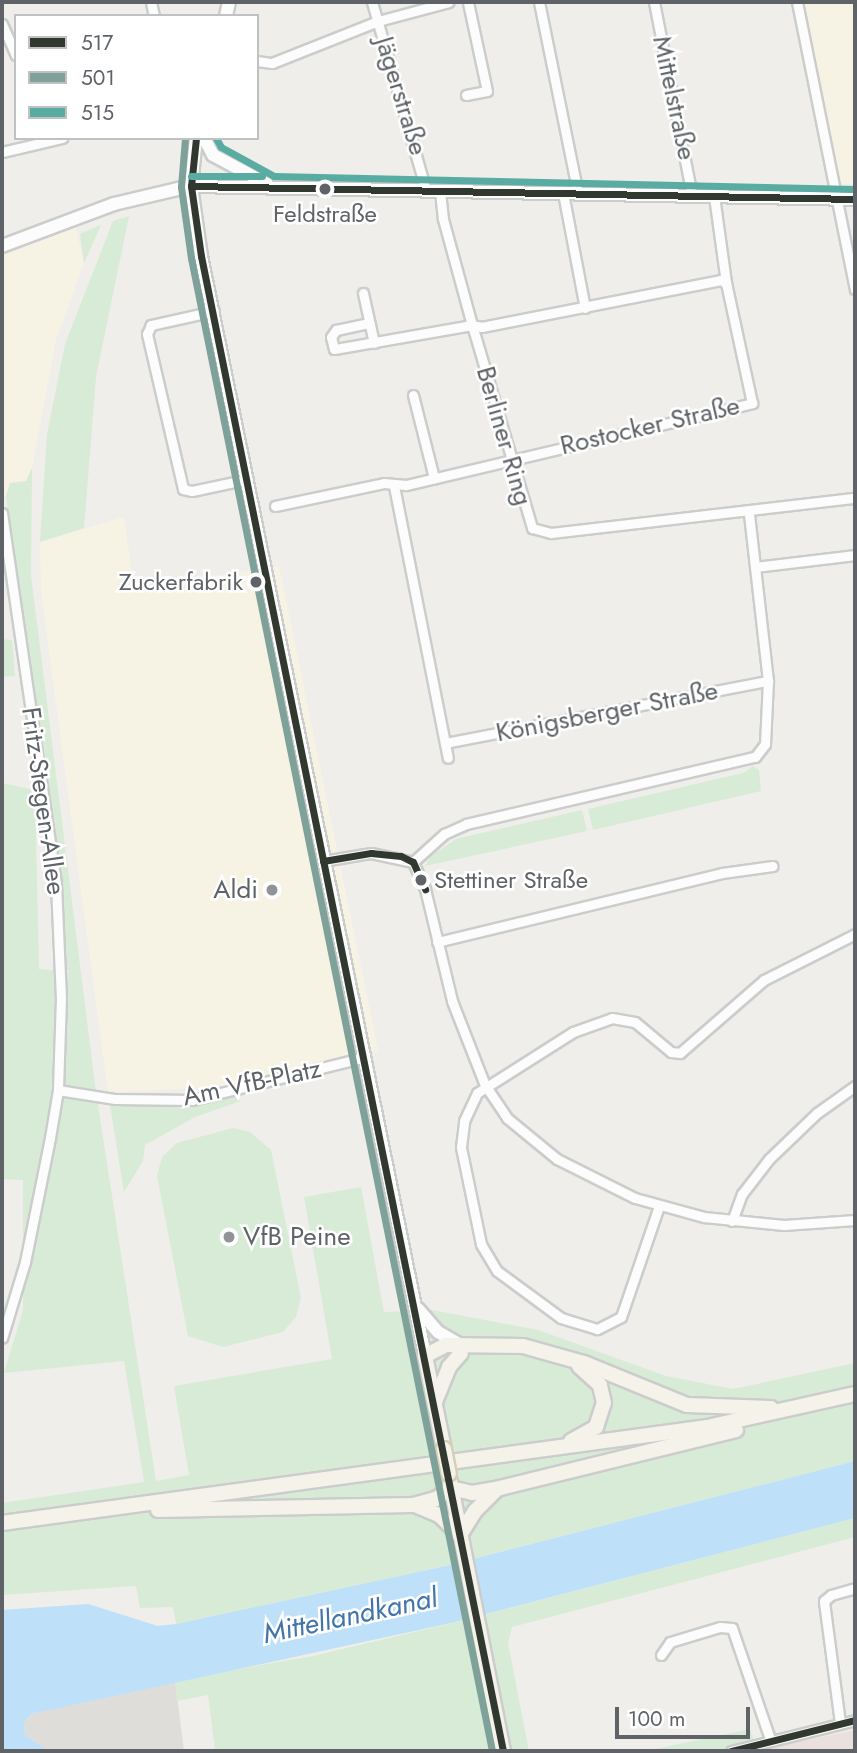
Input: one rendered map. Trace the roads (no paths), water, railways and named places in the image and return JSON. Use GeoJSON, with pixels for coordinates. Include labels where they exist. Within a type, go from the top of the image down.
{"type":"FeatureCollection","features":[{"type":"Feature","properties":{"kind":"main road"},"geometry":{"type":"LineString","coordinates":[[503,1751],[425,1356],[436,1347],[523,1346],[563,1356],[687,1405],[721,1409],[807,1406]]}},
{"type":"Feature","properties":{"kind":"main road"},"geometry":{"type":"LineString","coordinates":[[434,1404],[460,1348]]}},
{"type":"Feature","properties":{"kind":"main road"},"geometry":{"type":"LineString","coordinates":[[531,1453],[590,1433],[603,1413],[600,1385],[563,1356]]}},
{"type":"Feature","properties":{"kind":"main road"},"geometry":{"type":"LineString","coordinates":[[2,1523],[531,1453],[783,1412],[855,1394]]}},
{"type":"Feature","properties":{"kind":"main road"},"geometry":{"type":"LineString","coordinates":[[450,1481],[472,1493],[500,1488],[727,1433],[783,1412]]}},
{"type":"Feature","properties":{"kind":"main road"},"geometry":{"type":"LineString","coordinates":[[90,1511],[413,1505],[436,1499],[450,1481]]}},
{"type":"Feature","properties":{"kind":"main road"},"geometry":{"type":"LineString","coordinates":[[460,1535],[475,1511],[500,1488]]}},
{"type":"Feature","properties":{"kind":"main road"},"geometry":{"type":"LineString","coordinates":[[413,1505],[439,1515],[460,1535]]}},
{"type":"Feature","properties":{"kind":"street","name":"Jägerstraße"},"geometry":{"type":"LineString","coordinates":[[372,2],[426,190]]}},
{"type":"Feature","properties":{"kind":"street"},"geometry":{"type":"LineString","coordinates":[[259,61],[272,63],[378,21],[449,2]]}},
{"type":"Feature","properties":{"kind":"street"},"geometry":{"type":"LineString","coordinates":[[466,95],[487,91],[468,2]]}},
{"type":"Feature","properties":{"kind":"street"},"geometry":{"type":"LineString","coordinates":[[539,2],[578,193]]}},
{"type":"Feature","properties":{"kind":"street","name":"Mittelstraße"},"geometry":{"type":"LineString","coordinates":[[654,2],[692,195]]}},
{"type":"Feature","properties":{"kind":"street"},"geometry":{"type":"LineString","coordinates":[[797,2],[855,289]]}},
{"type":"Feature","properties":{"kind":"street"},"geometry":{"type":"LineString","coordinates":[[2,24],[4,37],[14,52]]}},
{"type":"Feature","properties":{"kind":"street"},"geometry":{"type":"LineString","coordinates":[[2,152],[52,140]]}},
{"type":"Feature","properties":{"kind":"street"},"geometry":{"type":"LineString","coordinates":[[196,140],[191,186],[214,311],[362,1058],[425,1356]]}},
{"type":"Feature","properties":{"kind":"street"},"geometry":{"type":"LineString","coordinates":[[205,140],[213,155],[271,186]]}},
{"type":"Feature","properties":{"kind":"street"},"geometry":{"type":"LineString","coordinates":[[2,246],[114,204],[191,186],[855,199]]}},
{"type":"Feature","properties":{"kind":"street","name":"Berliner Ring"},"geometry":{"type":"LineString","coordinates":[[440,191],[443,219],[527,518],[540,532],[749,513],[855,498]]}},
{"type":"Feature","properties":{"kind":"street"},"geometry":{"type":"LineString","coordinates":[[563,193],[585,308]]}},
{"type":"Feature","properties":{"kind":"street","name":"Rostocker Straße"},"geometry":{"type":"LineString","coordinates":[[512,459],[752,403],[726,283],[714,196]]}},
{"type":"Feature","properties":{"kind":"street"},"geometry":{"type":"LineString","coordinates":[[369,323],[336,330],[332,344],[339,350],[472,325],[482,327],[721,280],[726,283]]}},
{"type":"Feature","properties":{"kind":"street"},"geometry":{"type":"LineString","coordinates":[[363,293],[373,343]]}},
{"type":"Feature","properties":{"kind":"street"},"geometry":{"type":"LineString","coordinates":[[214,311],[152,325],[147,334],[183,489],[192,491],[248,480]]}},
{"type":"Feature","properties":{"kind":"street"},"geometry":{"type":"LineString","coordinates":[[413,395],[434,478]]}},
{"type":"Feature","properties":{"kind":"street"},"geometry":{"type":"LineString","coordinates":[[275,506],[384,483],[394,486],[512,459]]}},
{"type":"Feature","properties":{"kind":"street"},"geometry":{"type":"LineString","coordinates":[[394,486],[448,758]]}},
{"type":"Feature","properties":{"kind":"street","name":"Fritz-Stegen-Allee"},"geometry":{"type":"LineString","coordinates":[[2,513],[56,884],[61,977],[58,1090],[36,1213],[2,1338]]}},
{"type":"Feature","properties":{"kind":"street"},"geometry":{"type":"LineString","coordinates":[[413,862],[444,834],[466,824],[755,757],[765,744],[768,681],[749,513]]}},
{"type":"Feature","properties":{"kind":"street"},"geometry":{"type":"LineString","coordinates":[[755,567],[855,555]]}},
{"type":"Feature","properties":{"kind":"street","name":"Königsberger Straße"},"geometry":{"type":"LineString","coordinates":[[445,743],[768,681]]}},
{"type":"Feature","properties":{"kind":"street"},"geometry":{"type":"LineString","coordinates":[[323,862],[372,853],[401,856],[413,862],[425,889],[452,1001],[485,1085],[507,1118],[557,1159],[612,1189],[659,1206],[732,1221],[784,1225],[855,1220]]}},
{"type":"Feature","properties":{"kind":"street"},"geometry":{"type":"LineString","coordinates":[[437,942],[722,873],[773,866]]}},
{"type":"Feature","properties":{"kind":"street"},"geometry":{"type":"LineString","coordinates":[[659,1206],[621,1317],[597,1329],[561,1318],[497,1270],[481,1244],[466,1183],[461,1133],[468,1110],[485,1085],[573,1032],[612,1018],[635,1022],[671,1052],[680,1053],[764,980],[855,934]]}},
{"type":"Feature","properties":{"kind":"street","name":"Am VfB-Platz"},"geometry":{"type":"LineString","coordinates":[[58,1090],[115,1099],[192,1100],[362,1058]]}},
{"type":"Feature","properties":{"kind":"street"},"geometry":{"type":"LineString","coordinates":[[732,1221],[742,1194],[776,1151],[855,1086]]}},
{"type":"Feature","properties":{"kind":"street"},"geometry":{"type":"LineString","coordinates":[[415,1303],[438,1332],[460,1348]]}},
{"type":"Feature","properties":{"kind":"street"},"geometry":{"type":"LineString","coordinates":[[840,1723],[824,1601],[831,1594],[855,1588]]}},
{"type":"Feature","properties":{"kind":"street"},"geometry":{"type":"LineString","coordinates":[[661,1655],[670,1642],[720,1627],[732,1628],[770,1739]]}},
{"type":"Feature","properties":{"kind":"street"},"geometry":{"type":"LineString","coordinates":[[731,1751],[770,1739],[855,1720]]}},
{"type":"Feature","properties":{"kind":"water","name":"Mittellandkanal"},"geometry":{"type":"Polygon","coordinates":[[[855,1461],[855,1518],[451,1623],[31,1714],[24,1723],[25,1735],[49,1751],[2,1751],[2,1610],[88,1604],[158,1626],[176,1624],[446,1566],[855,1461]]]}},
{"type":"Feature","properties":{"kind":"place","name":"Feldstraße"},"geometry":{"type":"Point","coordinates":[325,189]}},
{"type":"Feature","properties":{"kind":"place","name":"Zuckerfabrik"},"geometry":{"type":"Point","coordinates":[256,582]}},
{"type":"Feature","properties":{"kind":"place","name":"Stettiner Straße"},"geometry":{"type":"Point","coordinates":[421,880]}},
{"type":"Feature","properties":{"kind":"place","name":"Aldi"},"geometry":{"type":"Point","coordinates":[272,890]}},
{"type":"Feature","properties":{"kind":"place","name":"VfB Peine"},"geometry":{"type":"Point","coordinates":[229,1237]}}]}
